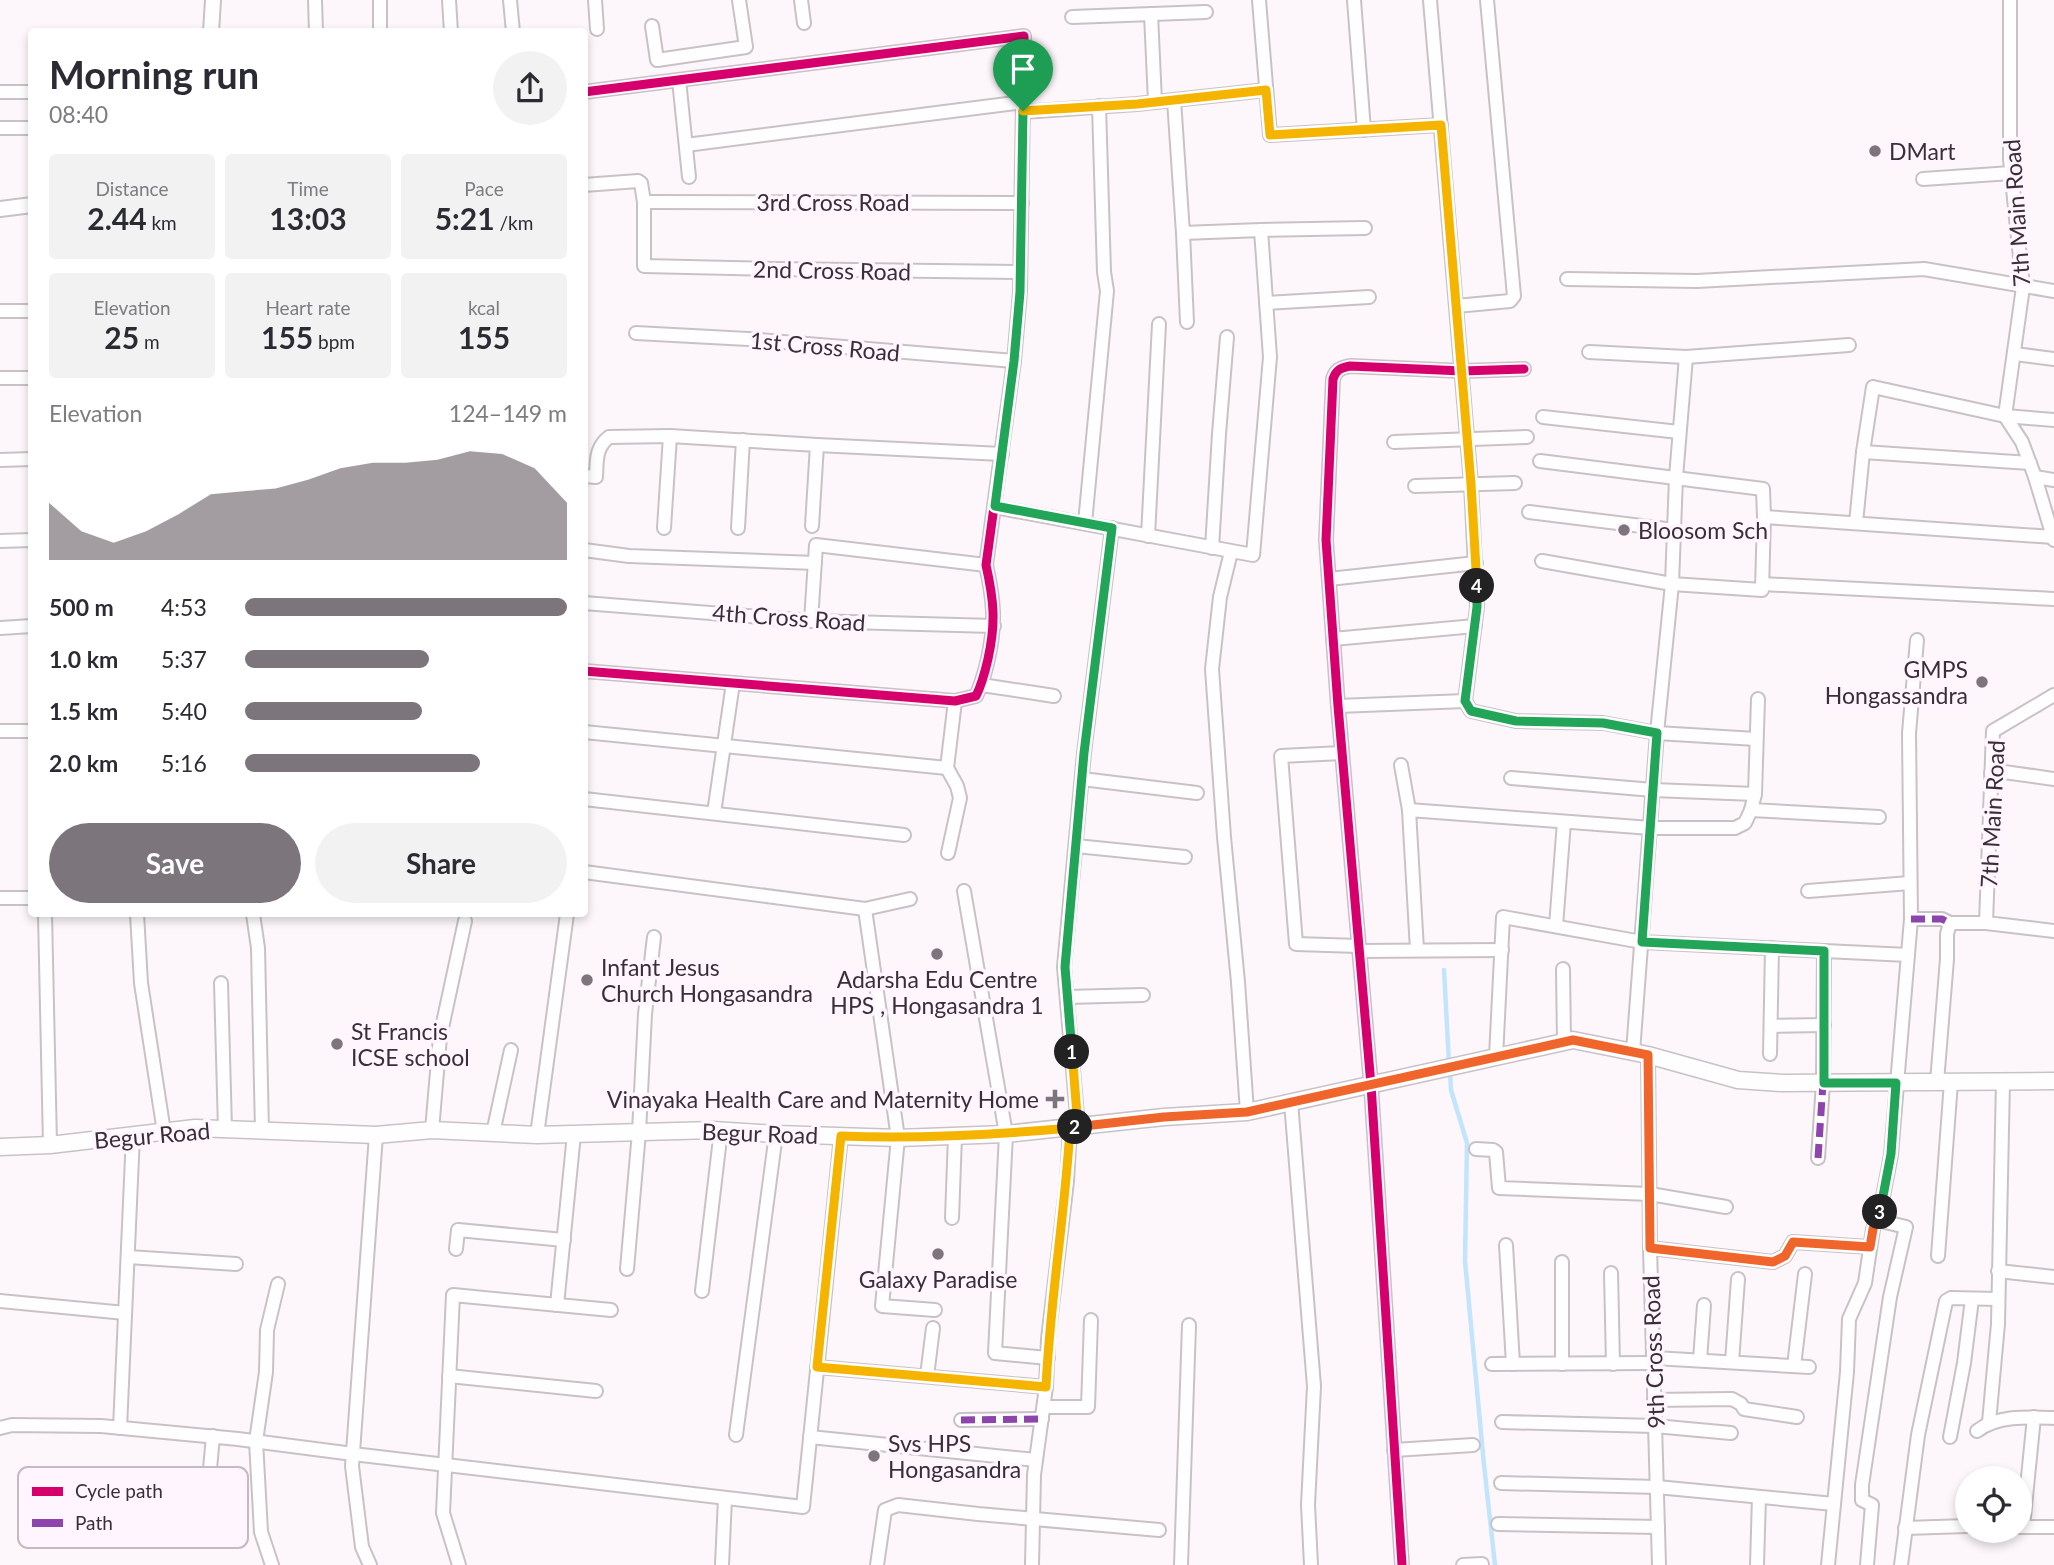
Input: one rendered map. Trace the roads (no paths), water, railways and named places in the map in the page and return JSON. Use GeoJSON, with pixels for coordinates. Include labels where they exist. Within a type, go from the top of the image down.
{"type":"FeatureCollection","features":[{"type":"Feature","properties":{"kind":"main road","name":"Begur Road"},"geometry":{"type":"LineString","coordinates":[[0,1147],[50,1145],[195,1128],[376,1135],[432,1130],[537,1135],[721,1130],[898,1138],[1006,1134],[1164,1117],[1247,1112],[1573,1040],[1641,1054],[1738,1080],[1782,1083],[2054,1082]]}},
{"type":"Feature","properties":{"kind":"street"},"geometry":{"type":"LineString","coordinates":[[211,28],[214,0]]}},
{"type":"Feature","properties":{"kind":"street"},"geometry":{"type":"LineString","coordinates":[[315,0],[316,28]]}},
{"type":"Feature","properties":{"kind":"street"},"geometry":{"type":"LineString","coordinates":[[380,0],[380,28]]}},
{"type":"Feature","properties":{"kind":"street"},"geometry":{"type":"LineString","coordinates":[[449,0],[451,28]]}},
{"type":"Feature","properties":{"kind":"street"},"geometry":{"type":"LineString","coordinates":[[510,0],[513,28]]}},
{"type":"Feature","properties":{"kind":"street"},"geometry":{"type":"LineString","coordinates":[[595,0],[597,29]]}},
{"type":"Feature","properties":{"kind":"street"},"geometry":{"type":"LineString","coordinates":[[652,26],[657,60],[746,47],[739,0]]}},
{"type":"Feature","properties":{"kind":"street"},"geometry":{"type":"LineString","coordinates":[[801,0],[804,23]]}},
{"type":"Feature","properties":{"kind":"street"},"geometry":{"type":"LineString","coordinates":[[1259,0],[1270,135],[1441,125]]}},
{"type":"Feature","properties":{"kind":"street"},"geometry":{"type":"LineString","coordinates":[[1354,0],[1364,130]]}},
{"type":"Feature","properties":{"kind":"street"},"geometry":{"type":"LineString","coordinates":[[1430,0],[1468,439],[1476,563],[1477,607],[1465,701],[1471,711],[1516,721],[1603,723],[1657,733],[1756,738]]}},
{"type":"Feature","properties":{"kind":"street"},"geometry":{"type":"LineString","coordinates":[[1456,306],[1510,301],[1514,296],[1487,0]]}},
{"type":"Feature","properties":{"kind":"street","name":"7th Main Road"},"geometry":{"type":"LineString","coordinates":[[2005,416],[2023,287],[2010,159],[2010,0]]}},
{"type":"Feature","properties":{"kind":"street"},"geometry":{"type":"LineString","coordinates":[[1072,17],[1206,12]]}},
{"type":"Feature","properties":{"kind":"street"},"geometry":{"type":"LineString","coordinates":[[1151,14],[1155,102]]}},
{"type":"Feature","properties":{"kind":"street"},"geometry":{"type":"LineString","coordinates":[[588,91],[1024,36],[1020,272],[1014,361],[986,565],[992,594],[994,626],[982,685],[976,696],[955,701],[588,671]]}},
{"type":"Feature","properties":{"kind":"street"},"geometry":{"type":"LineString","coordinates":[[679,80],[689,177]]}},
{"type":"Feature","properties":{"kind":"street"},"geometry":{"type":"LineString","coordinates":[[686,145],[1023,106],[1099,106],[1266,90]]}},
{"type":"Feature","properties":{"kind":"street"},"geometry":{"type":"LineString","coordinates":[[0,92],[28,92]]}},
{"type":"Feature","properties":{"kind":"street"},"geometry":{"type":"LineString","coordinates":[[1174,100],[1187,322]]}},
{"type":"Feature","properties":{"kind":"street"},"geometry":{"type":"LineString","coordinates":[[1085,523],[1107,291],[1104,272],[1099,106]]}},
{"type":"Feature","properties":{"kind":"street"},"geometry":{"type":"LineString","coordinates":[[0,128],[28,128]]}},
{"type":"Feature","properties":{"kind":"street"},"geometry":{"type":"LineString","coordinates":[[1923,179],[2011,173]]}},
{"type":"Feature","properties":{"kind":"street"},"geometry":{"type":"LineString","coordinates":[[588,185],[638,181],[642,185],[644,202]]}},
{"type":"Feature","properties":{"kind":"street","name":"3rd Cross Road"},"geometry":{"type":"LineString","coordinates":[[644,202],[1021,203]]}},
{"type":"Feature","properties":{"kind":"street","name":"2nd Cross Road"},"geometry":{"type":"LineString","coordinates":[[644,202],[644,265],[1020,272]]}},
{"type":"Feature","properties":{"kind":"street"},"geometry":{"type":"LineString","coordinates":[[0,209],[28,206]]}},
{"type":"Feature","properties":{"kind":"street"},"geometry":{"type":"LineString","coordinates":[[1182,233],[1365,228]]}},
{"type":"Feature","properties":{"kind":"street"},"geometry":{"type":"LineString","coordinates":[[995,506],[1253,555],[1270,358],[1261,230]]}},
{"type":"Feature","properties":{"kind":"street"},"geometry":{"type":"LineString","coordinates":[[1567,279],[1697,281],[1924,269],[2054,291]]}},
{"type":"Feature","properties":{"kind":"street"},"geometry":{"type":"LineString","coordinates":[[1266,303],[1369,297]]}},
{"type":"Feature","properties":{"kind":"street"},"geometry":{"type":"LineString","coordinates":[[0,311],[28,311]]}},
{"type":"Feature","properties":{"kind":"street"},"geometry":{"type":"LineString","coordinates":[[1148,536],[1159,324]]}},
{"type":"Feature","properties":{"kind":"street","name":"1st Cross Road"},"geometry":{"type":"LineString","coordinates":[[636,333],[748,339],[1014,361]]}},
{"type":"Feature","properties":{"kind":"street"},"geometry":{"type":"LineString","coordinates":[[1212,548],[1227,337]]}},
{"type":"Feature","properties":{"kind":"street"},"geometry":{"type":"LineString","coordinates":[[1589,352],[1686,357],[1849,345]]}},
{"type":"Feature","properties":{"kind":"street"},"geometry":{"type":"LineString","coordinates":[[2015,354],[2054,359]]}},
{"type":"Feature","properties":{"kind":"street","name":"9th Cross Road"},"geometry":{"type":"LineString","coordinates":[[1659,1565],[1650,1194],[1641,1054],[1642,942],[1657,733],[1672,584],[1675,477],[1686,357]]}},
{"type":"Feature","properties":{"kind":"street"},"geometry":{"type":"LineString","coordinates":[[1402,1565],[1371,1085],[1326,540],[1333,379],[1340,368],[1350,366],[1462,371],[1524,369]]}},
{"type":"Feature","properties":{"kind":"street"},"geometry":{"type":"LineString","coordinates":[[0,378],[28,378]]}},
{"type":"Feature","properties":{"kind":"street"},"geometry":{"type":"LineString","coordinates":[[1856,523],[1873,387],[2005,416],[2054,420]]}},
{"type":"Feature","properties":{"kind":"street"},"geometry":{"type":"LineString","coordinates":[[1543,416],[1679,432]]}},
{"type":"Feature","properties":{"kind":"street"},"geometry":{"type":"LineString","coordinates":[[1765,517],[2053,532],[2022,442],[2005,416]]}},
{"type":"Feature","properties":{"kind":"street"},"geometry":{"type":"LineString","coordinates":[[588,476],[596,477],[597,452],[601,443],[609,437],[670,436],[1002,454]]}},
{"type":"Feature","properties":{"kind":"street"},"geometry":{"type":"LineString","coordinates":[[664,528],[670,436]]}},
{"type":"Feature","properties":{"kind":"street"},"geometry":{"type":"LineString","coordinates":[[1394,442],[1527,437]]}},
{"type":"Feature","properties":{"kind":"street"},"geometry":{"type":"LineString","coordinates":[[738,528],[743,440]]}},
{"type":"Feature","properties":{"kind":"street"},"geometry":{"type":"LineString","coordinates":[[812,526],[817,445]]}},
{"type":"Feature","properties":{"kind":"street"},"geometry":{"type":"LineString","coordinates":[[1863,452],[2030,463]]}},
{"type":"Feature","properties":{"kind":"street"},"geometry":{"type":"LineString","coordinates":[[0,460],[28,460]]}},
{"type":"Feature","properties":{"kind":"street"},"geometry":{"type":"LineString","coordinates":[[1540,461],[1763,489],[1765,517],[1762,590],[1672,584],[1542,561]]}},
{"type":"Feature","properties":{"kind":"street"},"geometry":{"type":"LineString","coordinates":[[2035,477],[2054,480]]}},
{"type":"Feature","properties":{"kind":"street"},"geometry":{"type":"LineString","coordinates":[[1415,486],[1515,484]]}},
{"type":"Feature","properties":{"kind":"street"},"geometry":{"type":"LineString","coordinates":[[1529,512],[1674,530]]}},
{"type":"Feature","properties":{"kind":"street"},"geometry":{"type":"LineString","coordinates":[[1032,1565],[1036,1460],[1074,1127],[1065,967],[1082,779],[1112,528]]}},
{"type":"Feature","properties":{"kind":"street"},"geometry":{"type":"LineString","coordinates":[[0,541],[28,540]]}},
{"type":"Feature","properties":{"kind":"street"},"geometry":{"type":"LineString","coordinates":[[811,621],[816,545],[986,565]]}},
{"type":"Feature","properties":{"kind":"street"},"geometry":{"type":"LineString","coordinates":[[588,551],[629,556],[815,563]]}},
{"type":"Feature","properties":{"kind":"street"},"geometry":{"type":"LineString","coordinates":[[1231,552],[1220,597],[1212,668],[1247,1112]]}},
{"type":"Feature","properties":{"kind":"street"},"geometry":{"type":"LineString","coordinates":[[1329,579],[1476,563]]}},
{"type":"Feature","properties":{"kind":"street"},"geometry":{"type":"LineString","coordinates":[[1762,584],[2054,599]]}},
{"type":"Feature","properties":{"kind":"street","name":"4th Cross Road"},"geometry":{"type":"LineString","coordinates":[[588,603],[811,621],[994,626]]}},
{"type":"Feature","properties":{"kind":"street"},"geometry":{"type":"LineString","coordinates":[[0,628],[28,626]]}},
{"type":"Feature","properties":{"kind":"street"},"geometry":{"type":"LineString","coordinates":[[1333,639],[1475,626]]}},
{"type":"Feature","properties":{"kind":"street"},"geometry":{"type":"LineString","coordinates":[[1828,1565],[1847,1372],[1849,1319],[1864,1283],[1873,1229],[1891,1154],[1911,919],[1909,733],[1917,640]]}},
{"type":"Feature","properties":{"kind":"street"},"geometry":{"type":"LineString","coordinates":[[714,813],[733,682]]}},
{"type":"Feature","properties":{"kind":"street"},"geometry":{"type":"LineString","coordinates":[[982,685],[1054,696]]}},
{"type":"Feature","properties":{"kind":"street","name":"7th Main Road"},"geometry":{"type":"LineString","coordinates":[[1986,923],[1993,731],[2054,695]]}},
{"type":"Feature","properties":{"kind":"street"},"geometry":{"type":"LineString","coordinates":[[1409,810],[1651,828],[1735,828],[1745,823],[1755,794],[1758,699]]}},
{"type":"Feature","properties":{"kind":"street"},"geometry":{"type":"LineString","coordinates":[[948,853],[960,798],[947,768],[955,701]]}},
{"type":"Feature","properties":{"kind":"street"},"geometry":{"type":"LineString","coordinates":[[1338,706],[1465,701]]}},
{"type":"Feature","properties":{"kind":"street"},"geometry":{"type":"LineString","coordinates":[[0,731],[28,731]]}},
{"type":"Feature","properties":{"kind":"street"},"geometry":{"type":"LineString","coordinates":[[588,732],[947,768]]}},
{"type":"Feature","properties":{"kind":"street"},"geometry":{"type":"LineString","coordinates":[[1342,753],[1282,756],[1296,944],[1359,949],[1502,950]]}},
{"type":"Feature","properties":{"kind":"street"},"geometry":{"type":"LineString","coordinates":[[1401,765],[1409,810],[1417,950]]}},
{"type":"Feature","properties":{"kind":"street"},"geometry":{"type":"LineString","coordinates":[[1992,773],[2004,772],[2054,779]]}},
{"type":"Feature","properties":{"kind":"street"},"geometry":{"type":"LineString","coordinates":[[1511,778],[1653,790],[1755,794]]}},
{"type":"Feature","properties":{"kind":"street"},"geometry":{"type":"LineString","coordinates":[[1082,779],[1197,793]]}},
{"type":"Feature","properties":{"kind":"street"},"geometry":{"type":"LineString","coordinates":[[588,800],[904,835]]}},
{"type":"Feature","properties":{"kind":"street"},"geometry":{"type":"LineString","coordinates":[[1751,810],[1879,817]]}},
{"type":"Feature","properties":{"kind":"street"},"geometry":{"type":"LineString","coordinates":[[1556,926],[1564,822]]}},
{"type":"Feature","properties":{"kind":"street"},"geometry":{"type":"LineString","coordinates":[[1076,846],[1185,857]]}},
{"type":"Feature","properties":{"kind":"street"},"geometry":{"type":"LineString","coordinates":[[588,873],[865,909],[910,899]]}},
{"type":"Feature","properties":{"kind":"street"},"geometry":{"type":"LineString","coordinates":[[1808,891],[1910,883]]}},
{"type":"Feature","properties":{"kind":"street"},"geometry":{"type":"LineString","coordinates":[[964,891],[1006,1134],[995,1353],[1048,1358]]}},
{"type":"Feature","properties":{"kind":"street"},"geometry":{"type":"LineString","coordinates":[[0,898],[28,898]]}},
{"type":"Feature","properties":{"kind":"street"},"geometry":{"type":"LineString","coordinates":[[865,909],[898,1138],[882,1306],[934,1310]]}},
{"type":"Feature","properties":{"kind":"street"},"geometry":{"type":"LineString","coordinates":[[45,917],[50,1145]]}},
{"type":"Feature","properties":{"kind":"street"},"geometry":{"type":"LineString","coordinates":[[137,917],[141,983],[164,1132]]}},
{"type":"Feature","properties":{"kind":"street"},"geometry":{"type":"LineString","coordinates":[[253,917],[258,948],[262,1131]]}},
{"type":"Feature","properties":{"kind":"street"},"geometry":{"type":"LineString","coordinates":[[537,1135],[567,917]]}},
{"type":"Feature","properties":{"kind":"street"},"geometry":{"type":"LineString","coordinates":[[1496,1057],[1503,917],[1642,942],[1908,955]]}},
{"type":"Feature","properties":{"kind":"street"},"geometry":{"type":"LineString","coordinates":[[1911,919],[1942,919],[1950,923],[1986,923],[2054,931]]}},
{"type":"Feature","properties":{"kind":"street"},"geometry":{"type":"LineString","coordinates":[[432,1130],[440,1037],[465,921]]}},
{"type":"Feature","properties":{"kind":"street"},"geometry":{"type":"LineString","coordinates":[[1938,1256],[1947,934],[1950,923]]}},
{"type":"Feature","properties":{"kind":"street"},"geometry":{"type":"LineString","coordinates":[[627,1269],[639,1132],[645,1014],[654,937]]}},
{"type":"Feature","properties":{"kind":"street"},"geometry":{"type":"LineString","coordinates":[[1770,1054],[1772,948]]}},
{"type":"Feature","properties":{"kind":"street"},"geometry":{"type":"LineString","coordinates":[[1818,1158],[1824,1083],[1824,951]]}},
{"type":"Feature","properties":{"kind":"street"},"geometry":{"type":"LineString","coordinates":[[1563,969],[1564,1042]]}},
{"type":"Feature","properties":{"kind":"street"},"geometry":{"type":"LineString","coordinates":[[220,983],[225,1129]]}},
{"type":"Feature","properties":{"kind":"street"},"geometry":{"type":"LineString","coordinates":[[1067,997],[1143,995]]}},
{"type":"Feature","properties":{"kind":"street"},"geometry":{"type":"LineString","coordinates":[[1770,1027],[1824,1025]]}},
{"type":"Feature","properties":{"kind":"street"},"geometry":{"type":"LineString","coordinates":[[493,1133],[511,1050]]}},
{"type":"Feature","properties":{"kind":"street"},"geometry":{"type":"LineString","coordinates":[[1989,1422],[1998,1299],[2003,1081]]}},
{"type":"Feature","properties":{"kind":"street"},"geometry":{"type":"LineString","coordinates":[[1291,1102],[1314,1386],[1308,1505],[1311,1565]]}},
{"type":"Feature","properties":{"kind":"street"},"geometry":{"type":"LineString","coordinates":[[702,1292],[721,1130]]}},
{"type":"Feature","properties":{"kind":"street"},"geometry":{"type":"LineString","coordinates":[[557,1305],[574,1134]]}},
{"type":"Feature","properties":{"kind":"street"},"geometry":{"type":"LineString","coordinates":[[736,1435],[776,1134]]}},
{"type":"Feature","properties":{"kind":"street"},"geometry":{"type":"LineString","coordinates":[[120,1428],[133,1135]]}},
{"type":"Feature","properties":{"kind":"street"},"geometry":{"type":"LineString","coordinates":[[370,1565],[362,1548],[352,1466],[376,1135]]}},
{"type":"Feature","properties":{"kind":"street"},"geometry":{"type":"LineString","coordinates":[[0,1428],[12,1425],[120,1428],[214,1436],[803,1507],[841,1136]]}},
{"type":"Feature","properties":{"kind":"street"},"geometry":{"type":"LineString","coordinates":[[952,1218],[955,1136]]}},
{"type":"Feature","properties":{"kind":"street"},"geometry":{"type":"LineString","coordinates":[[1476,1149],[1496,1152],[1499,1188],[1650,1194],[1726,1207]]}},
{"type":"Feature","properties":{"kind":"street"},"geometry":{"type":"LineString","coordinates":[[1867,1565],[1872,1505],[1862,1500],[1862,1485],[1890,1297],[1906,1227],[1877,1220]]}},
{"type":"Feature","properties":{"kind":"street"},"geometry":{"type":"LineString","coordinates":[[456,1249],[458,1230],[564,1240]]}},
{"type":"Feature","properties":{"kind":"street"},"geometry":{"type":"LineString","coordinates":[[1650,1248],[1773,1262],[1785,1256],[1793,1242],[1870,1247]]}},
{"type":"Feature","properties":{"kind":"street"},"geometry":{"type":"LineString","coordinates":[[1506,1245],[1513,1364]]}},
{"type":"Feature","properties":{"kind":"street"},"geometry":{"type":"LineString","coordinates":[[128,1257],[236,1265]]}},
{"type":"Feature","properties":{"kind":"street"},"geometry":{"type":"LineString","coordinates":[[1562,1262],[1562,1364]]}},
{"type":"Feature","properties":{"kind":"street"},"geometry":{"type":"LineString","coordinates":[[1998,1271],[2054,1277]]}},
{"type":"Feature","properties":{"kind":"street"},"geometry":{"type":"LineString","coordinates":[[1612,1273],[1612,1364]]}},
{"type":"Feature","properties":{"kind":"street"},"geometry":{"type":"LineString","coordinates":[[1794,1366],[1805,1274]]}},
{"type":"Feature","properties":{"kind":"street"},"geometry":{"type":"LineString","coordinates":[[1732,1362],[1738,1279]]}},
{"type":"Feature","properties":{"kind":"street"},"geometry":{"type":"LineString","coordinates":[[272,1565],[261,1532],[256,1441],[266,1372],[267,1330],[278,1284]]}},
{"type":"Feature","properties":{"kind":"street"},"geometry":{"type":"LineString","coordinates":[[459,1565],[443,1513],[453,1295],[611,1310]]}},
{"type":"Feature","properties":{"kind":"street"},"geometry":{"type":"LineString","coordinates":[[1901,1565],[1918,1435],[1946,1301],[1951,1298],[1998,1299]]}},
{"type":"Feature","properties":{"kind":"street"},"geometry":{"type":"LineString","coordinates":[[1950,1437],[1964,1363],[1972,1299]]}},
{"type":"Feature","properties":{"kind":"street"},"geometry":{"type":"LineString","coordinates":[[0,1301],[125,1313]]}},
{"type":"Feature","properties":{"kind":"street"},"geometry":{"type":"LineString","coordinates":[[1700,1360],[1704,1305]]}},
{"type":"Feature","properties":{"kind":"street"},"geometry":{"type":"LineString","coordinates":[[961,1420],[1088,1407],[1091,1320]]}},
{"type":"Feature","properties":{"kind":"street"},"geometry":{"type":"LineString","coordinates":[[1181,1565],[1189,1325]]}},
{"type":"Feature","properties":{"kind":"street"},"geometry":{"type":"LineString","coordinates":[[927,1377],[933,1328]]}},
{"type":"Feature","properties":{"kind":"street"},"geometry":{"type":"LineString","coordinates":[[1492,1364],[1612,1364],[1700,1360],[1809,1367]]}},
{"type":"Feature","properties":{"kind":"street"},"geometry":{"type":"LineString","coordinates":[[817,1367],[1046,1387]]}},
{"type":"Feature","properties":{"kind":"street"},"geometry":{"type":"LineString","coordinates":[[449,1376],[596,1391]]}},
{"type":"Feature","properties":{"kind":"street"},"geometry":{"type":"LineString","coordinates":[[1654,1400],[1732,1399],[1744,1409],[1797,1417]]}},
{"type":"Feature","properties":{"kind":"street"},"geometry":{"type":"LineString","coordinates":[[2028,1466],[2034,1417]]}},
{"type":"Feature","properties":{"kind":"street"},"geometry":{"type":"LineString","coordinates":[[1977,1431],[1989,1422],[2034,1417],[2054,1418]]}},
{"type":"Feature","properties":{"kind":"street"},"geometry":{"type":"LineString","coordinates":[[1502,1422],[1655,1426],[1731,1433]]}},
{"type":"Feature","properties":{"kind":"street"},"geometry":{"type":"LineString","coordinates":[[210,1467],[214,1436]]}},
{"type":"Feature","properties":{"kind":"street"},"geometry":{"type":"LineString","coordinates":[[810,1437],[1036,1460]]}},
{"type":"Feature","properties":{"kind":"street"},"geometry":{"type":"LineString","coordinates":[[1394,1450],[1473,1445]]}},
{"type":"Feature","properties":{"kind":"street"},"geometry":{"type":"LineString","coordinates":[[1501,1483],[1657,1487],[1834,1504]]}},
{"type":"Feature","properties":{"kind":"street"},"geometry":{"type":"LineString","coordinates":[[1756,1565],[1759,1497]]}},
{"type":"Feature","properties":{"kind":"street"},"geometry":{"type":"LineString","coordinates":[[722,1565],[725,1498]]}},
{"type":"Feature","properties":{"kind":"street"},"geometry":{"type":"LineString","coordinates":[[877,1565],[885,1510],[898,1505],[1159,1530]]}},
{"type":"Feature","properties":{"kind":"street"},"geometry":{"type":"LineString","coordinates":[[1498,1524],[1658,1527]]}},
{"type":"Feature","properties":{"kind":"street"},"geometry":{"type":"LineString","coordinates":[[1905,1528],[1955,1526]]}},
{"type":"Feature","properties":{"kind":"street"},"geometry":{"type":"LineString","coordinates":[[2032,1527],[2054,1527]]}},
{"type":"Feature","properties":{"kind":"street"},"geometry":{"type":"LineString","coordinates":[[1463,1565],[1482,1564]]}},
{"type":"Feature","properties":{"kind":"waterway"},"geometry":{"type":"LineString","coordinates":[[1444,970],[1449,1063]]}},
{"type":"Feature","properties":{"kind":"waterway"},"geometry":{"type":"LineString","coordinates":[[1450,1072],[1451,1090],[1467,1143],[1465,1261],[1495,1565]]}},
{"type":"Feature","properties":{"kind":"place","name":"DMart"},"geometry":{"type":"Point","coordinates":[1875,151]}},
{"type":"Feature","properties":{"kind":"place","name":"Bloosom Sch"},"geometry":{"type":"Point","coordinates":[1624,530]}},
{"type":"Feature","properties":{"kind":"place","name":"GMPS Hongassandra"},"geometry":{"type":"Point","coordinates":[1982,682]}},
{"type":"Feature","properties":{"kind":"place","name":"Adarsha Edu Centre HPS , Hongasandra 1"},"geometry":{"type":"Point","coordinates":[937,954]}},
{"type":"Feature","properties":{"kind":"place","name":"Infant Jesus Church Hongasandra"},"geometry":{"type":"Point","coordinates":[587,980]}},
{"type":"Feature","properties":{"kind":"place","name":"St Francis ICSE school"},"geometry":{"type":"Point","coordinates":[337,1044]}},
{"type":"Feature","properties":{"kind":"place","name":"Vinayaka Health Care and Maternity Home"},"geometry":{"type":"Point","coordinates":[1055,1099]}},
{"type":"Feature","properties":{"kind":"place","name":"Galaxy Paradise"},"geometry":{"type":"Point","coordinates":[938,1254]}},
{"type":"Feature","properties":{"kind":"place","name":"Svs HPS Hongasandra"},"geometry":{"type":"Point","coordinates":[874,1456]}}]}
